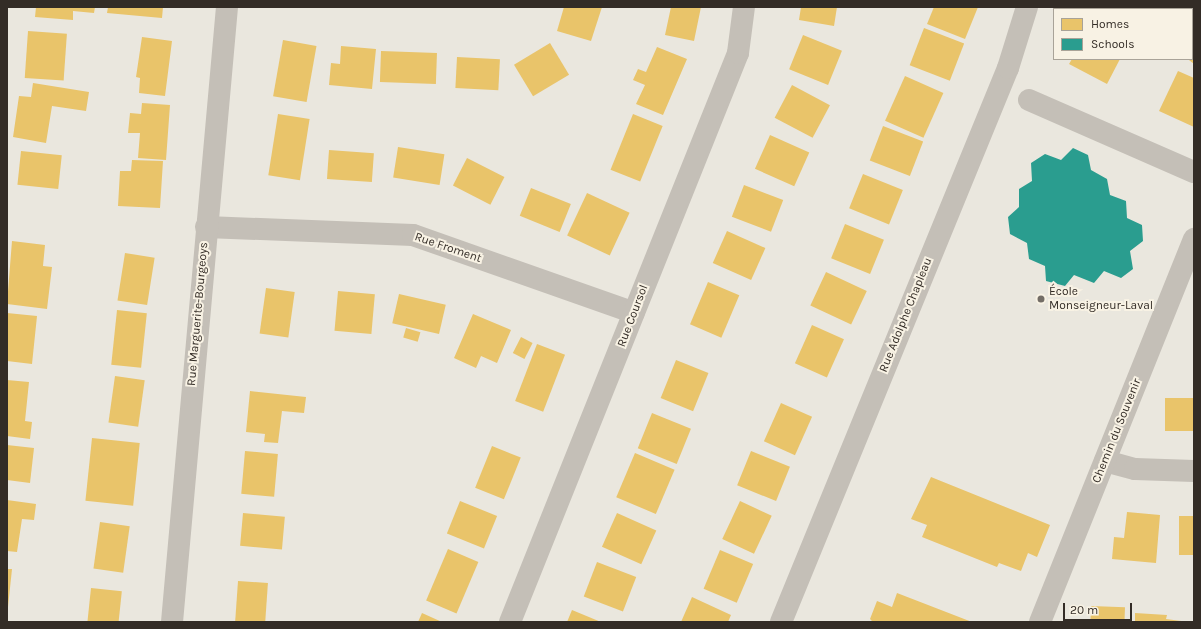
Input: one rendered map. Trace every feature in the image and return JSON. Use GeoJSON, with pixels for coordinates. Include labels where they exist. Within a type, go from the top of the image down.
{"type":"FeatureCollection","features":[{"type":"Feature","properties":{"kind":"street","name":"Rue Marguerite-Bourgeoys"},"geometry":{"type":"LineString","coordinates":[[172,622],[206,226],[227,7]]}},
{"type":"Feature","properties":{"kind":"street","name":"Rue Coursol"},"geometry":{"type":"LineString","coordinates":[[510,622],[738,53],[744,7]]}},
{"type":"Feature","properties":{"kind":"street","name":"Rue Adolphe Chapleau"},"geometry":{"type":"LineString","coordinates":[[781,622],[1008,68],[1027,7]]}},
{"type":"Feature","properties":{"kind":"street"},"geometry":{"type":"LineString","coordinates":[[1029,100],[1194,172]]}},
{"type":"Feature","properties":{"kind":"street","name":"Rue Froment"},"geometry":{"type":"LineString","coordinates":[[206,226],[413,235],[634,313]]}},
{"type":"Feature","properties":{"kind":"street","name":"Chemin du Souvenir"},"geometry":{"type":"LineString","coordinates":[[1040,622],[1194,239]]}},
{"type":"Feature","properties":{"kind":"street"},"geometry":{"type":"LineString","coordinates":[[1105,461],[1135,469],[1194,471]]}},
{"type":"Feature","properties":{"kind":"building: Homes"},"geometry":{"type":"Polygon","coordinates":[[[36,7],[95,7],[94,13],[73,11],[73,20],[35,17],[36,7]]]}},
{"type":"Feature","properties":{"kind":"building: Homes"},"geometry":{"type":"Polygon","coordinates":[[[108,7],[163,7],[162,18],[107,13],[108,7]]]}},
{"type":"Feature","properties":{"kind":"building: Homes"},"geometry":{"type":"Polygon","coordinates":[[[564,7],[602,7],[591,41],[557,31],[564,7]]]}},
{"type":"Feature","properties":{"kind":"building: Homes"},"geometry":{"type":"Polygon","coordinates":[[[671,7],[701,7],[694,41],[665,35],[671,7]]]}},
{"type":"Feature","properties":{"kind":"building: Homes"},"geometry":{"type":"Polygon","coordinates":[[[801,7],[837,7],[834,26],[799,20],[801,7]]]}},
{"type":"Feature","properties":{"kind":"building: Homes"},"geometry":{"type":"Polygon","coordinates":[[[934,7],[978,7],[965,39],[927,24],[934,7]]]}},
{"type":"Feature","properties":{"kind":"building: Homes"},"geometry":{"type":"Polygon","coordinates":[[[1094,7],[1141,7],[1117,8],[1094,7]]]}},
{"type":"Feature","properties":{"kind":"building: Homes"},"geometry":{"type":"Polygon","coordinates":[[[924,28],[964,43],[950,81],[910,65],[924,28]]]}},
{"type":"Feature","properties":{"kind":"building: Homes"},"geometry":{"type":"Polygon","coordinates":[[[28,31],[67,34],[64,81],[25,78],[28,31]]]}},
{"type":"Feature","properties":{"kind":"building: Homes"},"geometry":{"type":"Polygon","coordinates":[[[803,35],[842,51],[828,85],[789,69],[803,35]]]}},
{"type":"Feature","properties":{"kind":"building: Homes"},"geometry":{"type":"Polygon","coordinates":[[[142,37],[172,41],[165,96],[139,93],[140,78],[136,77],[142,37]]]}},
{"type":"Feature","properties":{"kind":"building: Homes"},"geometry":{"type":"Polygon","coordinates":[[[283,40],[316,46],[307,102],[273,96],[283,40]]]}},
{"type":"Feature","properties":{"kind":"building: Homes"},"geometry":{"type":"Polygon","coordinates":[[[550,43],[569,75],[533,96],[514,65],[550,43]]]}},
{"type":"Feature","properties":{"kind":"building: Homes"},"geometry":{"type":"Polygon","coordinates":[[[341,46],[376,49],[372,89],[329,85],[331,63],[340,64],[341,46]]]}},
{"type":"Feature","properties":{"kind":"building: Homes"},"geometry":{"type":"Polygon","coordinates":[[[657,47],[687,59],[663,115],[636,104],[645,85],[633,80],[638,69],[646,72],[657,47]]]}},
{"type":"Feature","properties":{"kind":"building: Homes"},"geometry":{"type":"Polygon","coordinates":[[[381,51],[437,53],[436,84],[380,82],[381,51]]]}},
{"type":"Feature","properties":{"kind":"building: Homes"},"geometry":{"type":"Polygon","coordinates":[[[1194,52],[1194,64],[1189,60],[1193,60],[1194,52]]]}},
{"type":"Feature","properties":{"kind":"building: Homes"},"geometry":{"type":"Polygon","coordinates":[[[457,57],[500,59],[498,90],[455,88],[457,57]]]}},
{"type":"Feature","properties":{"kind":"building: Homes"},"geometry":{"type":"Polygon","coordinates":[[[1071,60],[1119,60],[1107,84],[1069,64],[1071,60]]]}},
{"type":"Feature","properties":{"kind":"building: Homes"},"geometry":{"type":"Polygon","coordinates":[[[1178,71],[1194,78],[1194,127],[1159,111],[1178,71]]]}},
{"type":"Feature","properties":{"kind":"building: Homes"},"geometry":{"type":"Polygon","coordinates":[[[905,76],[943,93],[923,138],[885,121],[905,76]]]}},
{"type":"Feature","properties":{"kind":"building: Homes"},"geometry":{"type":"Polygon","coordinates":[[[33,83],[89,92],[86,111],[52,106],[46,143],[13,137],[19,96],[31,97],[33,83]]]}},
{"type":"Feature","properties":{"kind":"building: Homes"},"geometry":{"type":"Polygon","coordinates":[[[792,85],[830,105],[813,138],[775,118],[792,85]]]}},
{"type":"Feature","properties":{"kind":"building: Homes"},"geometry":{"type":"Polygon","coordinates":[[[142,103],[170,105],[166,160],[138,158],[140,133],[128,133],[130,113],[141,114],[142,103]]]}},
{"type":"Feature","properties":{"kind":"building: Homes"},"geometry":{"type":"Polygon","coordinates":[[[278,114],[310,119],[300,180],[268,175],[278,114]]]}},
{"type":"Feature","properties":{"kind":"building: Homes"},"geometry":{"type":"Polygon","coordinates":[[[633,114],[663,126],[640,182],[611,170],[633,114]]]}},
{"type":"Feature","properties":{"kind":"building: Homes"},"geometry":{"type":"Polygon","coordinates":[[[883,126],[923,141],[910,176],[870,161],[883,126]]]}},
{"type":"Feature","properties":{"kind":"building: Homes"},"geometry":{"type":"Polygon","coordinates":[[[770,135],[809,152],[794,186],[755,169],[770,135]]]}},
{"type":"Feature","properties":{"kind":"building: Homes"},"geometry":{"type":"Polygon","coordinates":[[[398,147],[444,154],[440,185],[393,178],[398,147]]]}},
{"type":"Feature","properties":{"kind":"building: Homes"},"geometry":{"type":"Polygon","coordinates":[[[329,150],[374,153],[372,182],[327,179],[329,150]]]}},
{"type":"Feature","properties":{"kind":"building: Homes"},"geometry":{"type":"Polygon","coordinates":[[[21,151],[62,155],[58,189],[17,185],[21,151]]]}},
{"type":"Feature","properties":{"kind":"building: Homes"},"geometry":{"type":"Polygon","coordinates":[[[467,158],[504,177],[490,205],[453,186],[467,158]]]}},
{"type":"Feature","properties":{"kind":"building: Homes"},"geometry":{"type":"Polygon","coordinates":[[[132,160],[163,161],[160,208],[118,206],[120,171],[131,171],[132,160]]]}},
{"type":"Feature","properties":{"kind":"building: Homes"},"geometry":{"type":"Polygon","coordinates":[[[863,174],[903,190],[889,224],[849,208],[863,174]]]}},
{"type":"Feature","properties":{"kind":"building: Homes"},"geometry":{"type":"Polygon","coordinates":[[[744,185],[783,200],[771,232],[732,217],[744,185]]]}},
{"type":"Feature","properties":{"kind":"building: Homes"},"geometry":{"type":"Polygon","coordinates":[[[531,188],[571,204],[560,232],[520,216],[531,188]]]}},
{"type":"Feature","properties":{"kind":"building: Homes"},"geometry":{"type":"Polygon","coordinates":[[[587,193],[630,213],[610,255],[567,236],[587,193]]]}},
{"type":"Feature","properties":{"kind":"building: Homes"},"geometry":{"type":"Polygon","coordinates":[[[845,224],[884,240],[870,274],[831,258],[845,224]]]}},
{"type":"Feature","properties":{"kind":"building: Homes"},"geometry":{"type":"Polygon","coordinates":[[[727,231],[765,248],[751,280],[713,263],[727,231]]]}},
{"type":"Feature","properties":{"kind":"building: Homes"},"geometry":{"type":"Polygon","coordinates":[[[12,241],[45,245],[43,266],[52,267],[47,309],[7,304],[12,241]]]}},
{"type":"Feature","properties":{"kind":"building: Homes"},"geometry":{"type":"Polygon","coordinates":[[[125,253],[155,258],[147,305],[117,300],[125,253]]]}},
{"type":"Feature","properties":{"kind":"building: Homes"},"geometry":{"type":"Polygon","coordinates":[[[826,272],[867,291],[851,325],[810,306],[826,272]]]}},
{"type":"Feature","properties":{"kind":"building: Homes"},"geometry":{"type":"Polygon","coordinates":[[[708,282],[739,295],[721,338],[690,324],[708,282]]]}},
{"type":"Feature","properties":{"kind":"building: Homes"},"geometry":{"type":"Polygon","coordinates":[[[266,288],[295,292],[288,338],[260,334],[266,288]]]}},
{"type":"Feature","properties":{"kind":"building: Homes"},"geometry":{"type":"Polygon","coordinates":[[[338,291],[375,294],[371,334],[335,331],[338,291]]]}},
{"type":"Feature","properties":{"kind":"building: Homes"},"geometry":{"type":"Polygon","coordinates":[[[399,294],[446,305],[439,334],[392,323],[399,294]]]}},
{"type":"Feature","properties":{"kind":"building: Homes"},"geometry":{"type":"Polygon","coordinates":[[[117,310],[147,313],[141,368],[111,365],[117,310]]]}},
{"type":"Feature","properties":{"kind":"building: Homes"},"geometry":{"type":"Polygon","coordinates":[[[7,313],[37,316],[32,364],[7,361],[7,313]]]}},
{"type":"Feature","properties":{"kind":"building: Homes"},"geometry":{"type":"Polygon","coordinates":[[[473,314],[511,330],[497,363],[481,356],[476,368],[454,358],[473,314]]]}},
{"type":"Feature","properties":{"kind":"building: Homes"},"geometry":{"type":"Polygon","coordinates":[[[812,325],[844,339],[827,378],[795,363],[812,325]]]}},
{"type":"Feature","properties":{"kind":"building: Homes"},"geometry":{"type":"Polygon","coordinates":[[[406,328],[420,332],[418,342],[403,338],[406,328]]]}},
{"type":"Feature","properties":{"kind":"building: Homes"},"geometry":{"type":"Polygon","coordinates":[[[521,337],[533,343],[524,359],[513,353],[521,337]]]}},
{"type":"Feature","properties":{"kind":"building: Homes"},"geometry":{"type":"Polygon","coordinates":[[[537,344],[565,355],[543,412],[515,401],[537,344]]]}},
{"type":"Feature","properties":{"kind":"building: Homes"},"geometry":{"type":"Polygon","coordinates":[[[676,360],[708,373],[693,411],[661,398],[676,360]]]}},
{"type":"Feature","properties":{"kind":"building: Homes"},"geometry":{"type":"Polygon","coordinates":[[[115,376],[145,380],[138,427],[108,423],[115,376]]]}},
{"type":"Feature","properties":{"kind":"building: Homes"},"geometry":{"type":"Polygon","coordinates":[[[7,380],[29,382],[25,421],[32,422],[30,439],[7,436],[7,380]]]}},
{"type":"Feature","properties":{"kind":"building: Homes"},"geometry":{"type":"Polygon","coordinates":[[[250,391],[306,397],[304,413],[282,411],[278,443],[264,442],[265,434],[246,432],[250,391]]]}},
{"type":"Feature","properties":{"kind":"building: Homes"},"geometry":{"type":"Polygon","coordinates":[[[1165,398],[1194,398],[1194,431],[1165,431],[1165,398]]]}},
{"type":"Feature","properties":{"kind":"building: Homes"},"geometry":{"type":"Polygon","coordinates":[[[781,403],[812,417],[795,455],[764,441],[781,403]]]}},
{"type":"Feature","properties":{"kind":"building: Homes"},"geometry":{"type":"Polygon","coordinates":[[[652,413],[691,429],[677,464],[638,448],[652,413]]]}},
{"type":"Feature","properties":{"kind":"building: Homes"},"geometry":{"type":"Polygon","coordinates":[[[92,438],[140,443],[133,506],[85,501],[92,438]]]}},
{"type":"Feature","properties":{"kind":"building: Homes"},"geometry":{"type":"Polygon","coordinates":[[[7,445],[34,448],[30,483],[7,480],[7,445]]]}},
{"type":"Feature","properties":{"kind":"building: Homes"},"geometry":{"type":"Polygon","coordinates":[[[492,446],[521,458],[504,499],[475,488],[492,446]]]}},
{"type":"Feature","properties":{"kind":"building: Homes"},"geometry":{"type":"Polygon","coordinates":[[[245,451],[278,454],[274,497],[241,494],[245,451]]]}},
{"type":"Feature","properties":{"kind":"building: Homes"},"geometry":{"type":"Polygon","coordinates":[[[751,451],[790,467],[776,501],[737,485],[751,451]]]}},
{"type":"Feature","properties":{"kind":"building: Homes"},"geometry":{"type":"Polygon","coordinates":[[[635,453],[675,470],[656,514],[616,497],[635,453]]]}},
{"type":"Feature","properties":{"kind":"building: Homes"},"geometry":{"type":"Polygon","coordinates":[[[931,477],[1050,525],[1037,557],[1028,553],[1021,571],[999,563],[997,567],[922,537],[927,525],[911,519],[931,477]]]}},
{"type":"Feature","properties":{"kind":"building: Homes"},"geometry":{"type":"Polygon","coordinates":[[[7,500],[36,504],[34,520],[22,519],[17,552],[7,551],[7,500]]]}},
{"type":"Feature","properties":{"kind":"building: Homes"},"geometry":{"type":"Polygon","coordinates":[[[460,501],[497,516],[484,548],[447,533],[460,501]]]}},
{"type":"Feature","properties":{"kind":"building: Homes"},"geometry":{"type":"Polygon","coordinates":[[[740,501],[772,516],[754,554],[722,539],[740,501]]]}},
{"type":"Feature","properties":{"kind":"building: Homes"},"geometry":{"type":"Polygon","coordinates":[[[1127,512],[1160,515],[1156,563],[1112,559],[1114,537],[1124,538],[1127,512]]]}},
{"type":"Feature","properties":{"kind":"building: Homes"},"geometry":{"type":"Polygon","coordinates":[[[243,513],[285,517],[282,550],[240,546],[243,513]]]}},
{"type":"Feature","properties":{"kind":"building: Homes"},"geometry":{"type":"Polygon","coordinates":[[[617,513],[656,530],[641,564],[602,547],[617,513]]]}},
{"type":"Feature","properties":{"kind":"building: Homes"},"geometry":{"type":"Polygon","coordinates":[[[1179,516],[1194,516],[1194,555],[1179,555],[1179,516]]]}},
{"type":"Feature","properties":{"kind":"building: Homes"},"geometry":{"type":"Polygon","coordinates":[[[100,522],[130,526],[123,573],[93,569],[100,522]]]}},
{"type":"Feature","properties":{"kind":"building: Homes"},"geometry":{"type":"Polygon","coordinates":[[[448,549],[478,562],[456,613],[426,601],[448,549]]]}},
{"type":"Feature","properties":{"kind":"building: Homes"},"geometry":{"type":"Polygon","coordinates":[[[720,550],[753,564],[737,603],[704,589],[720,550]]]}},
{"type":"Feature","properties":{"kind":"building: Homes"},"geometry":{"type":"Polygon","coordinates":[[[597,562],[636,577],[623,612],[584,597],[597,562]]]}},
{"type":"Feature","properties":{"kind":"building: Homes"},"geometry":{"type":"Polygon","coordinates":[[[7,569],[12,569],[8,607],[7,607],[7,569]]]}},
{"type":"Feature","properties":{"kind":"building: Homes"},"geometry":{"type":"Polygon","coordinates":[[[238,581],[268,583],[265,622],[235,622],[238,581]]]}},
{"type":"Feature","properties":{"kind":"building: Homes"},"geometry":{"type":"Polygon","coordinates":[[[91,588],[122,591],[119,622],[87,622],[91,588]]]}},
{"type":"Feature","properties":{"kind":"building: Homes"},"geometry":{"type":"Polygon","coordinates":[[[897,593],[972,622],[873,622],[870,619],[877,601],[892,607],[897,593]]]}},
{"type":"Feature","properties":{"kind":"building: Homes"},"geometry":{"type":"Polygon","coordinates":[[[692,597],[731,615],[728,622],[681,622],[692,597]]]}},
{"type":"Feature","properties":{"kind":"building: Homes"},"geometry":{"type":"Polygon","coordinates":[[[1091,606],[1125,607],[1124,622],[1090,622],[1091,606]]]}},
{"type":"Feature","properties":{"kind":"building: Homes"},"geometry":{"type":"Polygon","coordinates":[[[572,610],[601,622],[567,622],[572,610]]]}},
{"type":"Feature","properties":{"kind":"building: Homes"},"geometry":{"type":"Polygon","coordinates":[[[422,613],[442,622],[418,622],[422,613]]]}},
{"type":"Feature","properties":{"kind":"building: Homes"},"geometry":{"type":"Polygon","coordinates":[[[1135,613],[1167,615],[1166,619],[1189,622],[1135,622],[1135,613]]]}},
{"type":"Feature","properties":{"kind":"building: Schools"},"geometry":{"type":"Polygon","coordinates":[[[1073,148],[1088,155],[1091,170],[1107,179],[1110,195],[1126,201],[1127,218],[1142,225],[1143,241],[1130,251],[1133,269],[1121,278],[1104,271],[1094,283],[1074,275],[1065,286],[1046,281],[1045,266],[1029,259],[1027,243],[1010,234],[1008,217],[1019,207],[1019,189],[1032,181],[1031,163],[1045,154],[1061,160],[1073,148]]]}},
{"type":"Feature","properties":{"kind":"place","name":"École Monseigneur-Laval"},"geometry":{"type":"Point","coordinates":[1041,299]}}]}
